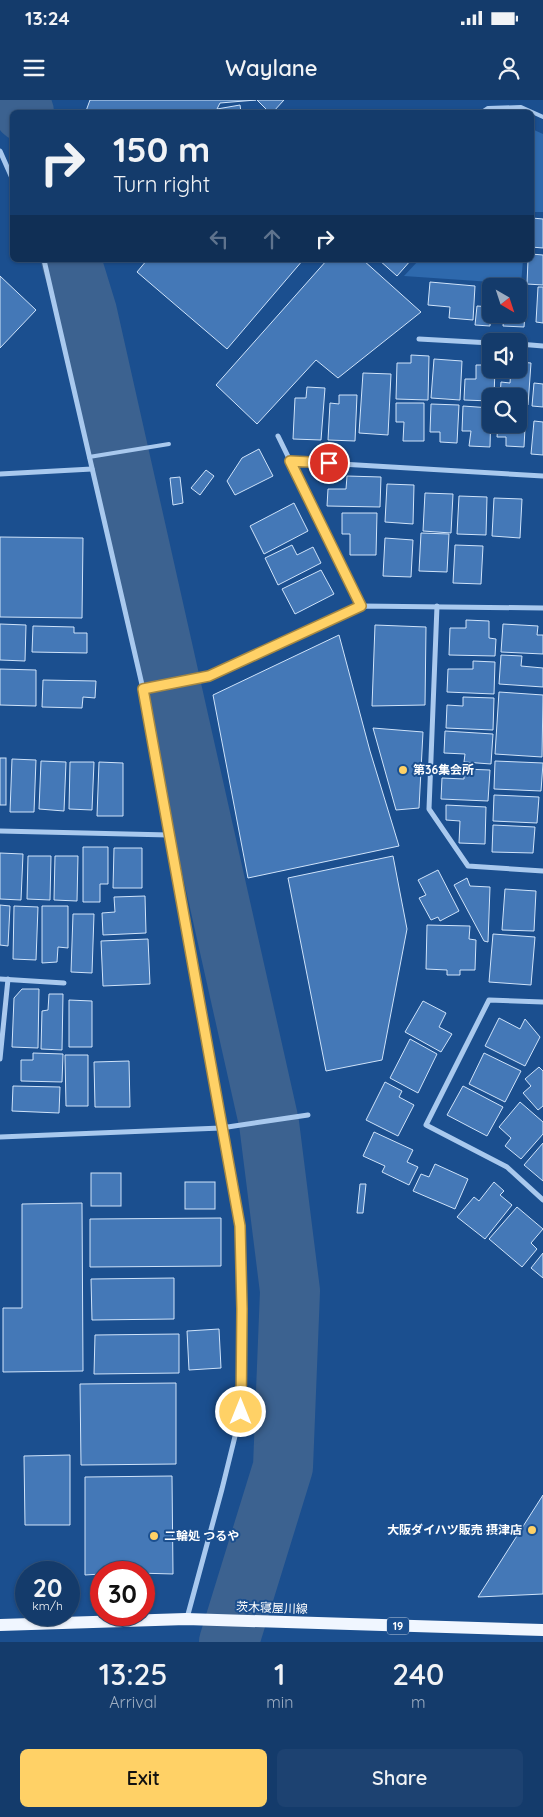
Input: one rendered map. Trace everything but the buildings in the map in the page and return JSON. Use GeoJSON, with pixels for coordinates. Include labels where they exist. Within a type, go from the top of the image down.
{"type":"FeatureCollection","features":[{"type":"Feature","properties":{"kind":"main road","name":"茨木寝屋川線"},"geometry":{"type":"LineString","coordinates":[[0,1625],[186,1619],[543,1630]]}},
{"type":"Feature","properties":{"kind":"street"},"geometry":{"type":"LineString","coordinates":[[0,151],[10,174]]}},
{"type":"Feature","properties":{"kind":"street"},"geometry":{"type":"LineString","coordinates":[[44,262],[143,689],[240,1226],[242,1309],[241,1412],[186,1619]]}},
{"type":"Feature","properties":{"kind":"street"},"geometry":{"type":"LineString","coordinates":[[420,339],[482,342]]}},
{"type":"Feature","properties":{"kind":"street"},"geometry":{"type":"LineString","coordinates":[[527,345],[543,346]]}},
{"type":"Feature","properties":{"kind":"street"},"geometry":{"type":"LineString","coordinates":[[278,436],[361,606]]}},
{"type":"Feature","properties":{"kind":"street"},"geometry":{"type":"LineString","coordinates":[[290,461],[543,476]]}},
{"type":"Feature","properties":{"kind":"street"},"geometry":{"type":"LineString","coordinates":[[0,474],[92,470]]}},
{"type":"Feature","properties":{"kind":"street"},"geometry":{"type":"LineString","coordinates":[[143,689],[209,676],[361,606],[543,608]]}},
{"type":"Feature","properties":{"kind":"street"},"geometry":{"type":"LineString","coordinates":[[437,606],[428,809],[468,866],[543,871]]}},
{"type":"Feature","properties":{"kind":"street"},"geometry":{"type":"LineString","coordinates":[[0,831],[169,835]]}},
{"type":"Feature","properties":{"kind":"street"},"geometry":{"type":"LineString","coordinates":[[0,979],[64,983]]}},
{"type":"Feature","properties":{"kind":"street"},"geometry":{"type":"LineString","coordinates":[[0,1058],[8,979]]}},
{"type":"Feature","properties":{"kind":"street"},"geometry":{"type":"LineString","coordinates":[[543,1002],[488,1000],[426,1125],[507,1167],[543,1200]]}},
{"type":"Feature","properties":{"kind":"street"},"geometry":{"type":"LineString","coordinates":[[0,1137],[221,1128],[308,1115]]}},
{"type":"Feature","properties":{"kind":"lane"},"geometry":{"type":"LineString","coordinates":[[485,110],[488,108],[521,107],[528,110]]}},
{"type":"Feature","properties":{"kind":"lane"},"geometry":{"type":"LineString","coordinates":[[89,457],[169,444]]}},
{"type":"Feature","properties":{"kind":"shaded area"},"geometry":{"type":"Polygon","coordinates":[[[534,130],[543,134],[543,212],[534,212],[534,130]]]}},
{"type":"Feature","properties":{"kind":"shaded area"},"geometry":{"type":"Polygon","coordinates":[[[417,262],[523,262],[522,278],[482,278],[482,281],[404,276],[417,262]]]}},
{"type":"Feature","properties":{"kind":"waterway"},"geometry":{"type":"LineString","coordinates":[[19,100],[23,110]]}},
{"type":"Feature","properties":{"kind":"waterway"},"geometry":{"type":"LineString","coordinates":[[72,262],[87,312],[269,1123],[290,1291],[283,1467],[229,1642]]}},
{"type":"Feature","properties":{"kind":"place","name":"第36集会所"},"geometry":{"type":"Point","coordinates":[403,770]}},
{"type":"Feature","properties":{"kind":"place","name":"大阪ダイハツ販売 摂津店"},"geometry":{"type":"Point","coordinates":[532,1530]}},
{"type":"Feature","properties":{"kind":"place","name":"二輪処 つるや"},"geometry":{"type":"Point","coordinates":[154,1536]}},
{"type":"Feature","properties":{"kind":"route"},"geometry":{"type":"LineString","coordinates":[[241,1412],[242,1309],[240,1226],[143,689],[209,676],[361,606],[290,461],[329,463]]}}]}
